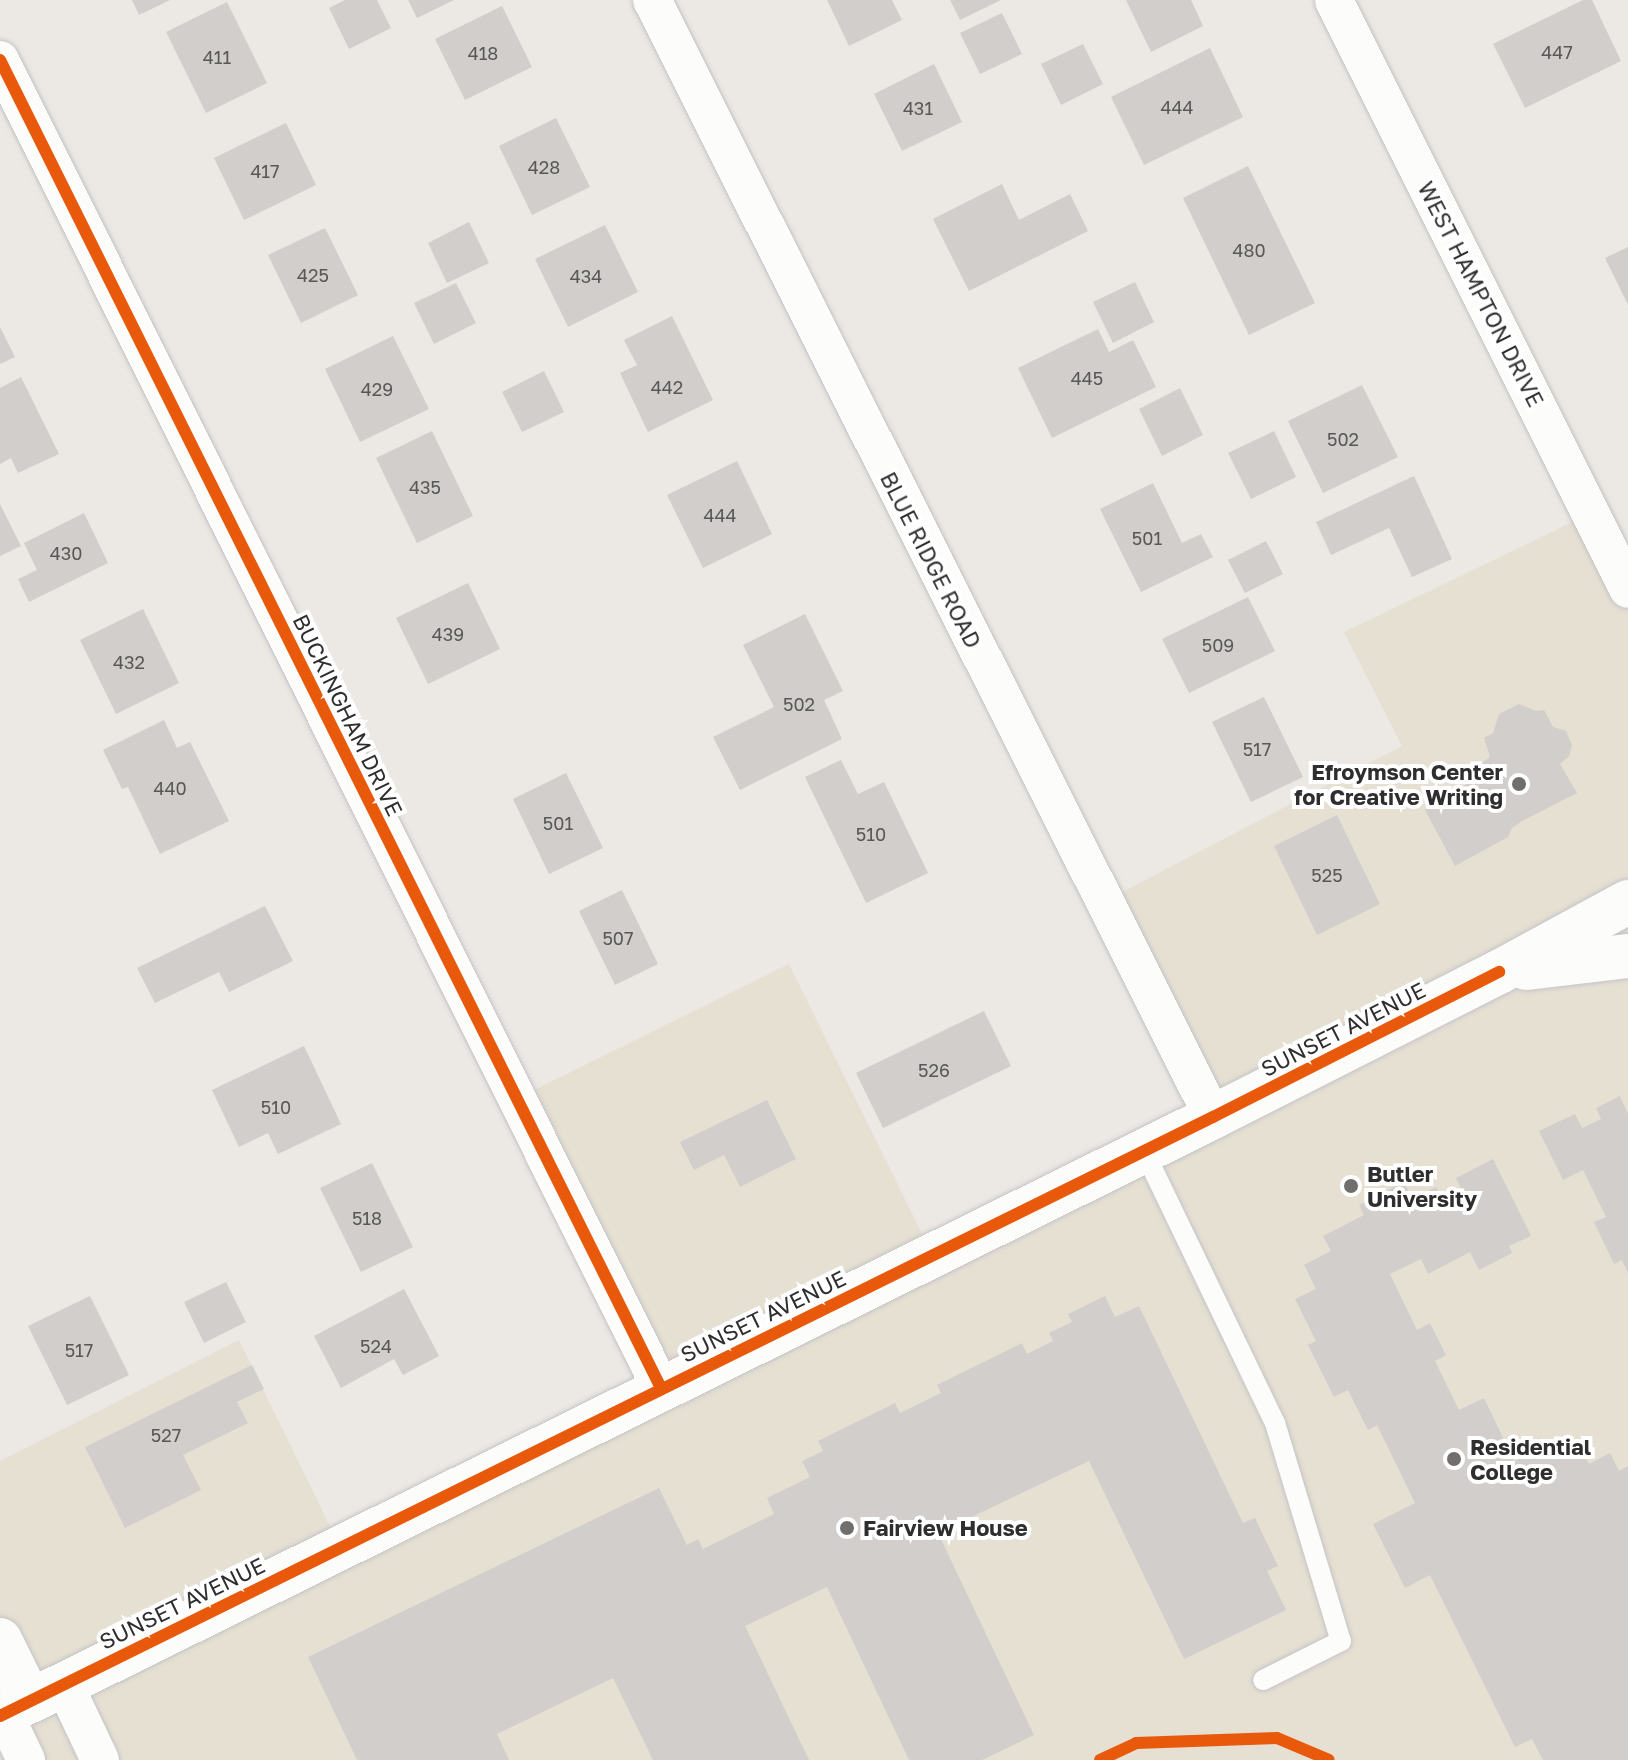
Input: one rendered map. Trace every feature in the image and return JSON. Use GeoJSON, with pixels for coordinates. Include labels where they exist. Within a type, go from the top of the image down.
{"type":"FeatureCollection","features":[{"type":"Feature","properties":{"kind":"street","name":"BLUE RIDGE ROAD"},"geometry":{"type":"LineString","coordinates":[[652,0],[1213,1117]]}},
{"type":"Feature","properties":{"kind":"street","name":"WEST HAMPTON DRIVE"},"geometry":{"type":"LineString","coordinates":[[1334,0],[1628,589]]}},
{"type":"Feature","properties":{"kind":"street","name":"BUCKINGHAM DRIVE"},"geometry":{"type":"LineString","coordinates":[[0,60],[661,1388]]}},
{"type":"Feature","properties":{"kind":"street","name":"SUNSET AVENUE"},"geometry":{"type":"LineString","coordinates":[[24,1704],[1213,1117],[1499,972],[1628,902]]}},
{"type":"Feature","properties":{"kind":"street"},"geometry":{"type":"LineString","coordinates":[[1499,972],[1628,956]]}},
{"type":"Feature","properties":{"kind":"street"},"geometry":{"type":"LineString","coordinates":[[0,1640],[24,1704],[26,1760]]}},
{"type":"Feature","properties":{"kind":"street"},"geometry":{"type":"LineString","coordinates":[[24,1704],[100,1760]]}},
{"type":"Feature","properties":{"kind":"lane"},"geometry":{"type":"LineString","coordinates":[[1144,1151],[1275,1423],[1341,1641],[1263,1680]]}},
{"type":"Feature","properties":{"kind":"shaded area","name":"Butler University"},"geometry":{"type":"Polygon","coordinates":[[[1583,517],[1628,597],[1628,1760],[0,1760],[0,1461],[239,1340],[341,1549],[661,1390],[522,1096],[789,964],[933,1256],[1215,1116],[1103,902],[1402,746],[1344,632],[1583,517]]]}},
{"type":"Feature","properties":{"kind":"building"},"geometry":{"type":"Polygon","coordinates":[[[132,0],[170,0],[139,15],[132,0]]]}},
{"type":"Feature","properties":{"kind":"building"},"geometry":{"type":"Polygon","coordinates":[[[345,0],[377,0],[391,28],[349,49],[329,8],[345,0]]]}},
{"type":"Feature","properties":{"kind":"building"},"geometry":{"type":"Polygon","coordinates":[[[408,0],[454,0],[417,18],[408,0]]]}},
{"type":"Feature","properties":{"kind":"building"},"geometry":{"type":"Polygon","coordinates":[[[827,0],[892,0],[902,20],[849,46],[827,0]]]}},
{"type":"Feature","properties":{"kind":"building"},"geometry":{"type":"Polygon","coordinates":[[[950,0],[1001,0],[960,20],[950,0]]]}},
{"type":"Feature","properties":{"kind":"building"},"geometry":{"type":"Polygon","coordinates":[[[1126,0],[1191,0],[1203,26],[1151,52],[1126,0]]]}},
{"type":"Feature","properties":{"kind":"building"},"geometry":{"type":"Polygon","coordinates":[[[1583,0],[1592,0],[1621,61],[1525,108],[1493,44],[1583,0]]]}},
{"type":"Feature","properties":{"kind":"building"},"geometry":{"type":"Polygon","coordinates":[[[227,2],[267,83],[206,113],[166,32],[227,2]]]}},
{"type":"Feature","properties":{"kind":"building"},"geometry":{"type":"Polygon","coordinates":[[[502,6],[532,67],[465,100],[435,39],[502,6]]]}},
{"type":"Feature","properties":{"kind":"building"},"geometry":{"type":"Polygon","coordinates":[[[1002,13],[1022,54],[980,74],[960,33],[1002,13]]]}},
{"type":"Feature","properties":{"kind":"building"},"geometry":{"type":"Polygon","coordinates":[[[1083,44],[1103,84],[1061,105],[1041,64],[1083,44]]]}},
{"type":"Feature","properties":{"kind":"building"},"geometry":{"type":"Polygon","coordinates":[[[1210,48],[1243,117],[1144,165],[1111,97],[1210,48]]]}},
{"type":"Feature","properties":{"kind":"building"},"geometry":{"type":"Polygon","coordinates":[[[934,64],[962,122],[902,151],[874,94],[934,64]]]}},
{"type":"Feature","properties":{"kind":"building"},"geometry":{"type":"Polygon","coordinates":[[[556,118],[590,187],[532,215],[499,146],[556,118]]]}},
{"type":"Feature","properties":{"kind":"building"},"geometry":{"type":"Polygon","coordinates":[[[286,123],[316,185],[244,220],[214,158],[286,123]]]}},
{"type":"Feature","properties":{"kind":"building"},"geometry":{"type":"Polygon","coordinates":[[[1248,166],[1315,303],[1249,335],[1183,198],[1248,166]]]}},
{"type":"Feature","properties":{"kind":"building"},"geometry":{"type":"Polygon","coordinates":[[[1002,184],[1019,220],[1070,194],[1088,231],[969,291],[933,219],[1002,184]]]}},
{"type":"Feature","properties":{"kind":"building"},"geometry":{"type":"Polygon","coordinates":[[[469,222],[489,263],[447,283],[428,243],[469,222]]]}},
{"type":"Feature","properties":{"kind":"building"},"geometry":{"type":"Polygon","coordinates":[[[605,225],[638,292],[568,327],[535,259],[605,225]]]}},
{"type":"Feature","properties":{"kind":"building"},"geometry":{"type":"Polygon","coordinates":[[[325,228],[358,295],[301,323],[268,255],[325,228]]]}},
{"type":"Feature","properties":{"kind":"building"},"geometry":{"type":"Polygon","coordinates":[[[1628,247],[1628,305],[1605,258],[1628,247]]]}},
{"type":"Feature","properties":{"kind":"building"},"geometry":{"type":"Polygon","coordinates":[[[1135,282],[1154,322],[1113,343],[1093,302],[1135,282]]]}},
{"type":"Feature","properties":{"kind":"building"},"geometry":{"type":"Polygon","coordinates":[[[456,283],[476,323],[434,344],[414,303],[456,283]]]}},
{"type":"Feature","properties":{"kind":"building"},"geometry":{"type":"Polygon","coordinates":[[[672,316],[713,400],[648,432],[620,373],[637,365],[624,340],[672,316]]]}},
{"type":"Feature","properties":{"kind":"building"},"geometry":{"type":"Polygon","coordinates":[[[0,327],[15,357],[0,364],[0,327]]]}},
{"type":"Feature","properties":{"kind":"building"},"geometry":{"type":"Polygon","coordinates":[[[1098,329],[1109,352],[1133,340],[1156,387],[1052,438],[1018,368],[1098,329]]]}},
{"type":"Feature","properties":{"kind":"building"},"geometry":{"type":"Polygon","coordinates":[[[393,336],[429,409],[360,442],[325,369],[393,336]]]}},
{"type":"Feature","properties":{"kind":"building"},"geometry":{"type":"Polygon","coordinates":[[[544,371],[564,412],[522,432],[502,392],[544,371]]]}},
{"type":"Feature","properties":{"kind":"building"},"geometry":{"type":"Polygon","coordinates":[[[21,377],[59,454],[18,473],[11,458],[0,464],[0,388],[21,377]]]}},
{"type":"Feature","properties":{"kind":"building"},"geometry":{"type":"Polygon","coordinates":[[[1362,385],[1398,457],[1323,493],[1288,421],[1362,385]]]}},
{"type":"Feature","properties":{"kind":"building"},"geometry":{"type":"Polygon","coordinates":[[[1180,388],[1203,435],[1162,456],[1139,409],[1180,388]]]}},
{"type":"Feature","properties":{"kind":"building"},"geometry":{"type":"Polygon","coordinates":[[[432,431],[473,516],[417,543],[376,458],[432,431]]]}},
{"type":"Feature","properties":{"kind":"building"},"geometry":{"type":"Polygon","coordinates":[[[1274,431],[1296,477],[1251,499],[1228,453],[1274,431]]]}},
{"type":"Feature","properties":{"kind":"building"},"geometry":{"type":"Polygon","coordinates":[[[737,461],[772,534],[703,568],[667,495],[737,461]]]}},
{"type":"Feature","properties":{"kind":"building"},"geometry":{"type":"Polygon","coordinates":[[[1414,476],[1452,559],[1412,577],[1389,528],[1331,555],[1316,522],[1414,476]]]}},
{"type":"Feature","properties":{"kind":"building"},"geometry":{"type":"Polygon","coordinates":[[[1153,483],[1182,543],[1201,534],[1213,557],[1141,592],[1100,509],[1153,483]]]}},
{"type":"Feature","properties":{"kind":"building"},"geometry":{"type":"Polygon","coordinates":[[[0,504],[21,546],[0,556],[0,504]]]}},
{"type":"Feature","properties":{"kind":"building"},"geometry":{"type":"Polygon","coordinates":[[[84,513],[108,563],[29,602],[18,579],[37,570],[24,543],[84,513]]]}},
{"type":"Feature","properties":{"kind":"building"},"geometry":{"type":"Polygon","coordinates":[[[1266,541],[1283,574],[1245,593],[1228,560],[1266,541]]]}},
{"type":"Feature","properties":{"kind":"building"},"geometry":{"type":"Polygon","coordinates":[[[468,583],[500,649],[428,684],[396,618],[468,583]]]}},
{"type":"Feature","properties":{"kind":"building"},"geometry":{"type":"Polygon","coordinates":[[[1248,597],[1275,651],[1189,693],[1162,639],[1248,597]]]}},
{"type":"Feature","properties":{"kind":"building"},"geometry":{"type":"Polygon","coordinates":[[[143,609],[179,683],[116,714],[80,640],[143,609]]]}},
{"type":"Feature","properties":{"kind":"building"},"geometry":{"type":"Polygon","coordinates":[[[805,614],[843,691],[824,700],[842,739],[740,790],[713,737],[774,707],[743,645],[805,614]]]}},
{"type":"Feature","properties":{"kind":"building"},"geometry":{"type":"Polygon","coordinates":[[[1264,697],[1303,777],[1251,802],[1212,722],[1264,697]]]}},
{"type":"Feature","properties":{"kind":"building","name":"Efroymson Center for Creative Writing"},"geometry":{"type":"Polygon","coordinates":[[[1519,704],[1536,711],[1544,710],[1553,727],[1566,731],[1572,745],[1569,756],[1560,764],[1577,793],[1522,821],[1512,828],[1508,837],[1455,866],[1425,810],[1439,797],[1474,781],[1470,772],[1490,757],[1484,738],[1493,733],[1499,714],[1519,704]]]}},
{"type":"Feature","properties":{"kind":"building"},"geometry":{"type":"Polygon","coordinates":[[[164,720],[177,748],[190,742],[229,821],[160,854],[128,787],[122,789],[103,750],[164,720]]]}},
{"type":"Feature","properties":{"kind":"building"},"geometry":{"type":"Polygon","coordinates":[[[841,760],[858,794],[884,782],[928,873],[866,903],[805,777],[841,760]]]}},
{"type":"Feature","properties":{"kind":"building"},"geometry":{"type":"Polygon","coordinates":[[[566,773],[603,848],[549,874],[513,799],[566,773]]]}},
{"type":"Feature","properties":{"kind":"building"},"geometry":{"type":"Polygon","coordinates":[[[1337,815],[1380,904],[1317,935],[1274,846],[1337,815]]]}},
{"type":"Feature","properties":{"kind":"building"},"geometry":{"type":"Polygon","coordinates":[[[622,890],[658,964],[615,985],[579,911],[622,890]]]}},
{"type":"Feature","properties":{"kind":"building"},"geometry":{"type":"Polygon","coordinates":[[[265,906],[293,961],[229,992],[219,972],[155,1003],[137,968],[265,906]]]}},
{"type":"Feature","properties":{"kind":"building"},"geometry":{"type":"Polygon","coordinates":[[[984,1011],[1011,1066],[883,1128],[856,1073],[984,1011]]]}},
{"type":"Feature","properties":{"kind":"building"},"geometry":{"type":"Polygon","coordinates":[[[304,1046],[341,1124],[278,1154],[268,1133],[239,1147],[212,1090],[304,1046]]]}},
{"type":"Feature","properties":{"kind":"building"},"geometry":{"type":"Polygon","coordinates":[[[1620,1096],[1628,1114],[1628,1273],[1622,1260],[1614,1264],[1594,1222],[1606,1217],[1583,1170],[1563,1180],[1539,1131],[1575,1114],[1582,1128],[1601,1119],[1596,1108],[1620,1096]]]}},
{"type":"Feature","properties":{"kind":"building"},"geometry":{"type":"Polygon","coordinates":[[[767,1100],[796,1159],[740,1187],[724,1155],[694,1170],[680,1142],[767,1100]]]}},
{"type":"Feature","properties":{"kind":"building","name":"Residential College"},"geometry":{"type":"Polygon","coordinates":[[[1493,1159],[1531,1236],[1509,1246],[1512,1253],[1479,1270],[1470,1252],[1428,1274],[1421,1259],[1390,1274],[1417,1330],[1430,1323],[1446,1355],[1435,1361],[1459,1410],[1484,1398],[1514,1461],[1557,1440],[1565,1458],[1582,1450],[1589,1464],[1610,1453],[1619,1471],[1628,1466],[1628,1760],[1543,1760],[1532,1739],[1515,1747],[1430,1575],[1405,1588],[1373,1524],[1415,1503],[1377,1425],[1368,1430],[1348,1390],[1334,1397],[1308,1345],[1316,1341],[1295,1299],[1316,1289],[1304,1265],[1331,1251],[1323,1236],[1364,1215],[1359,1205],[1404,1182],[1412,1198],[1436,1187],[1443,1200],[1462,1191],[1456,1178],[1493,1159]]]}},
{"type":"Feature","properties":{"kind":"building"},"geometry":{"type":"Polygon","coordinates":[[[372,1163],[413,1247],[361,1272],[320,1188],[372,1163]]]}},
{"type":"Feature","properties":{"kind":"building"},"geometry":{"type":"Polygon","coordinates":[[[226,1282],[246,1322],[204,1343],[184,1302],[226,1282]]]}},
{"type":"Feature","properties":{"kind":"building"},"geometry":{"type":"Polygon","coordinates":[[[404,1289],[439,1356],[403,1375],[394,1359],[341,1388],[314,1336],[404,1289]]]}},
{"type":"Feature","properties":{"kind":"building"},"geometry":{"type":"Polygon","coordinates":[[[90,1296],[129,1375],[67,1405],[28,1326],[90,1296]]]}},
{"type":"Feature","properties":{"kind":"building","name":"Fairview House"},"geometry":{"type":"Polygon","coordinates":[[[1105,1296],[1115,1317],[1139,1306],[1243,1523],[1255,1518],[1278,1566],[1267,1571],[1286,1610],[1184,1659],[1089,1461],[938,1533],[1034,1735],[982,1760],[909,1760],[827,1587],[745,1626],[809,1760],[653,1760],[613,1678],[497,1734],[509,1760],[357,1760],[308,1657],[659,1488],[687,1545],[698,1539],[703,1549],[774,1514],[767,1498],[810,1477],[802,1461],[823,1451],[818,1441],[895,1403],[900,1413],[941,1393],[937,1385],[1022,1343],[1027,1354],[1053,1341],[1049,1333],[1072,1322],[1068,1314],[1105,1296]]]}},
{"type":"Feature","properties":{"kind":"building"},"geometry":{"type":"Polygon","coordinates":[[[252,1365],[264,1389],[237,1402],[248,1423],[183,1455],[201,1490],[125,1528],[85,1447],[252,1365]]]}},
{"type":"Feature","properties":{"kind":"cycle path"},"geometry":{"type":"LineString","coordinates":[[0,60],[661,1388]]}},
{"type":"Feature","properties":{"kind":"cycle path"},"geometry":{"type":"LineString","coordinates":[[0,1716],[1213,1117],[1499,972]]}},
{"type":"Feature","properties":{"kind":"cycle path"},"geometry":{"type":"LineString","coordinates":[[1100,1760],[1136,1743],[1277,1738],[1329,1760]]}},
{"type":"Feature","properties":{"kind":"place","name":"Efroymson Center for Creative Writing"},"geometry":{"type":"Point","coordinates":[1519,784]}},
{"type":"Feature","properties":{"kind":"place","name":"Butler University"},"geometry":{"type":"Point","coordinates":[1351,1186]}},
{"type":"Feature","properties":{"kind":"place","name":"Residential College"},"geometry":{"type":"Point","coordinates":[1454,1459]}},
{"type":"Feature","properties":{"kind":"place","name":"Fairview House"},"geometry":{"type":"Point","coordinates":[847,1528]}}]}
